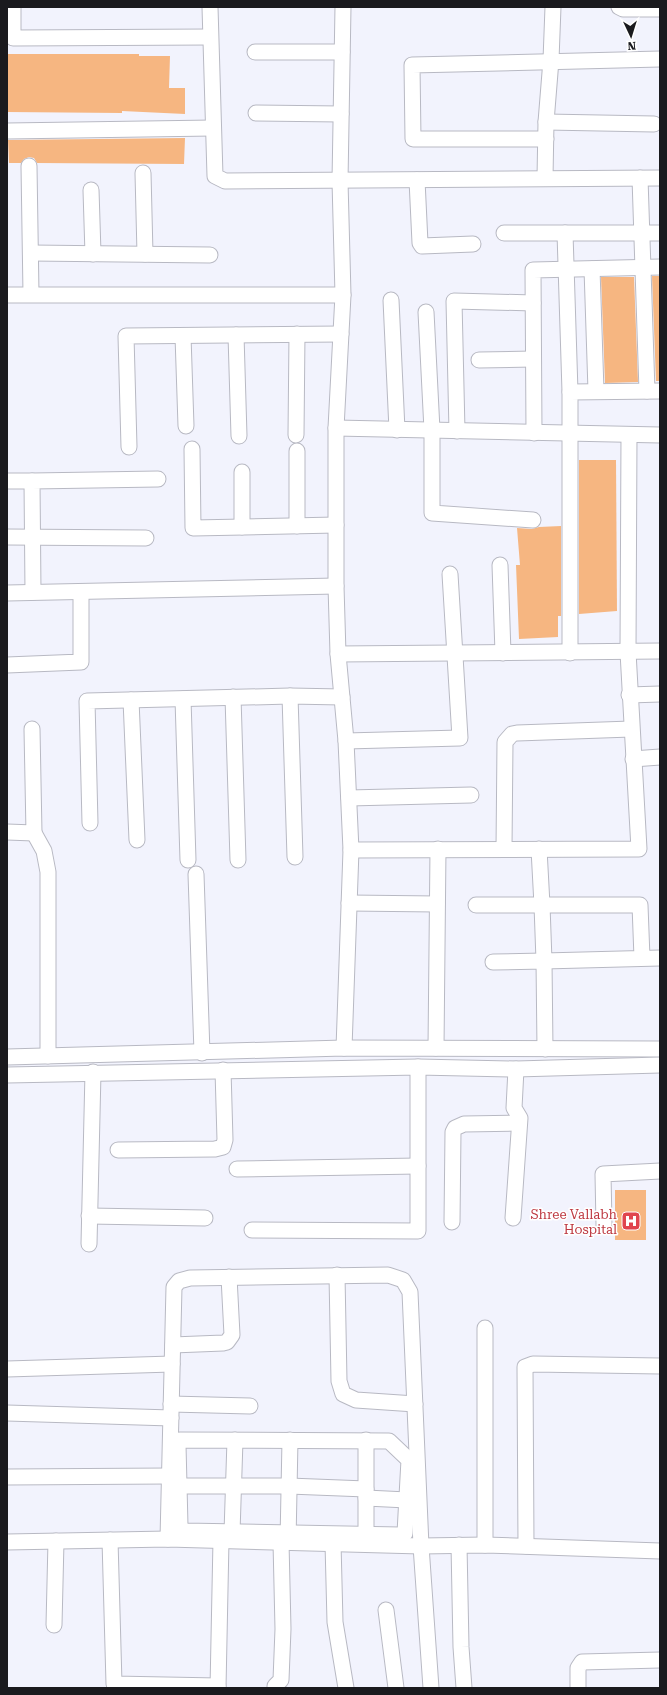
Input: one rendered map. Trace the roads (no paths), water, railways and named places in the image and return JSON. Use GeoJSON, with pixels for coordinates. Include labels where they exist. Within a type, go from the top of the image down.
{"type":"FeatureCollection","features":[{"type":"Feature","properties":{"kind":"street"},"geometry":{"type":"LineString","coordinates":[[13,7],[10,38],[210,37]]}},
{"type":"Feature","properties":{"kind":"street"},"geometry":{"type":"LineString","coordinates":[[210,7],[215,176],[225,181],[660,178]]}},
{"type":"Feature","properties":{"kind":"street"},"geometry":{"type":"LineString","coordinates":[[342,7],[340,181],[343,295],[336,428],[336,586],[338,654],[346,741],[351,850],[344,1048]]}},
{"type":"Feature","properties":{"kind":"street"},"geometry":{"type":"LineString","coordinates":[[545,178],[546,122],[551,60],[553,7]]}},
{"type":"Feature","properties":{"kind":"street"},"geometry":{"type":"LineString","coordinates":[[619,7],[624,9],[660,9]]}},
{"type":"Feature","properties":{"kind":"street"},"geometry":{"type":"LineString","coordinates":[[255,52],[342,52]]}},
{"type":"Feature","properties":{"kind":"street"},"geometry":{"type":"LineString","coordinates":[[546,139],[413,139],[412,65],[551,60],[660,59]]}},
{"type":"Feature","properties":{"kind":"street"},"geometry":{"type":"LineString","coordinates":[[256,113],[341,114]]}},
{"type":"Feature","properties":{"kind":"street"},"geometry":{"type":"LineString","coordinates":[[546,122],[654,124]]}},
{"type":"Feature","properties":{"kind":"street"},"geometry":{"type":"LineString","coordinates":[[7,131],[213,128]]}},
{"type":"Feature","properties":{"kind":"street"},"geometry":{"type":"LineString","coordinates":[[29,166],[31,294]]}},
{"type":"Feature","properties":{"kind":"street"},"geometry":{"type":"LineString","coordinates":[[143,173],[145,254]]}},
{"type":"Feature","properties":{"kind":"street"},"geometry":{"type":"LineString","coordinates":[[570,392],[654,391],[643,267],[640,178]]}},
{"type":"Feature","properties":{"kind":"street"},"geometry":{"type":"LineString","coordinates":[[417,180],[420,243],[422,246],[473,244]]}},
{"type":"Feature","properties":{"kind":"street"},"geometry":{"type":"LineString","coordinates":[[91,190],[93,254]]}},
{"type":"Feature","properties":{"kind":"street"},"geometry":{"type":"LineString","coordinates":[[504,233],[660,233]]}},
{"type":"Feature","properties":{"kind":"street"},"geometry":{"type":"LineString","coordinates":[[565,233],[570,392],[570,653]]}},
{"type":"Feature","properties":{"kind":"street"},"geometry":{"type":"LineString","coordinates":[[31,253],[210,255]]}},
{"type":"Feature","properties":{"kind":"street"},"geometry":{"type":"LineString","coordinates":[[534,433],[533,270],[660,267]]}},
{"type":"Feature","properties":{"kind":"street"},"geometry":{"type":"LineString","coordinates":[[592,269],[596,391]]}},
{"type":"Feature","properties":{"kind":"street"},"geometry":{"type":"LineString","coordinates":[[7,295],[343,295]]}},
{"type":"Feature","properties":{"kind":"street"},"geometry":{"type":"LineString","coordinates":[[391,300],[397,430]]}},
{"type":"Feature","properties":{"kind":"street"},"geometry":{"type":"LineString","coordinates":[[457,431],[454,301],[533,303]]}},
{"type":"Feature","properties":{"kind":"street"},"geometry":{"type":"LineString","coordinates":[[426,312],[432,430],[432,513],[533,520]]}},
{"type":"Feature","properties":{"kind":"street"},"geometry":{"type":"LineString","coordinates":[[296,334],[296,435]]}},
{"type":"Feature","properties":{"kind":"street"},"geometry":{"type":"LineString","coordinates":[[129,447],[126,336],[341,334]]}},
{"type":"Feature","properties":{"kind":"street"},"geometry":{"type":"LineString","coordinates":[[236,335],[239,436]]}},
{"type":"Feature","properties":{"kind":"street"},"geometry":{"type":"LineString","coordinates":[[183,336],[186,426]]}},
{"type":"Feature","properties":{"kind":"street"},"geometry":{"type":"LineString","coordinates":[[479,360],[533,359]]}},
{"type":"Feature","properties":{"kind":"street"},"geometry":{"type":"LineString","coordinates":[[336,428],[660,435]]}},
{"type":"Feature","properties":{"kind":"street"},"geometry":{"type":"LineString","coordinates":[[351,850],[639,849],[629,695],[629,435]]}},
{"type":"Feature","properties":{"kind":"street"},"geometry":{"type":"LineString","coordinates":[[192,450],[193,528],[336,525]]}},
{"type":"Feature","properties":{"kind":"street"},"geometry":{"type":"LineString","coordinates":[[296,451],[297,526]]}},
{"type":"Feature","properties":{"kind":"street"},"geometry":{"type":"LineString","coordinates":[[242,472],[242,527]]}},
{"type":"Feature","properties":{"kind":"street"},"geometry":{"type":"LineString","coordinates":[[7,481],[158,479]]}},
{"type":"Feature","properties":{"kind":"street"},"geometry":{"type":"LineString","coordinates":[[32,481],[33,592]]}},
{"type":"Feature","properties":{"kind":"street"},"geometry":{"type":"LineString","coordinates":[[7,537],[146,538]]}},
{"type":"Feature","properties":{"kind":"street"},"geometry":{"type":"LineString","coordinates":[[500,565],[503,653]]}},
{"type":"Feature","properties":{"kind":"street"},"geometry":{"type":"LineString","coordinates":[[346,741],[460,738],[450,574]]}},
{"type":"Feature","properties":{"kind":"street"},"geometry":{"type":"LineString","coordinates":[[7,593],[336,586]]}},
{"type":"Feature","properties":{"kind":"street"},"geometry":{"type":"LineString","coordinates":[[7,665],[81,662],[81,592]]}},
{"type":"Feature","properties":{"kind":"street"},"geometry":{"type":"LineString","coordinates":[[338,654],[660,651]]}},
{"type":"Feature","properties":{"kind":"street"},"geometry":{"type":"LineString","coordinates":[[629,695],[660,694]]}},
{"type":"Feature","properties":{"kind":"street"},"geometry":{"type":"LineString","coordinates":[[90,823],[87,701],[290,696],[342,697]]}},
{"type":"Feature","properties":{"kind":"street"},"geometry":{"type":"LineString","coordinates":[[290,696],[295,857]]}},
{"type":"Feature","properties":{"kind":"street"},"geometry":{"type":"LineString","coordinates":[[233,698],[238,860]]}},
{"type":"Feature","properties":{"kind":"street"},"geometry":{"type":"LineString","coordinates":[[183,699],[188,860]]}},
{"type":"Feature","properties":{"kind":"street"},"geometry":{"type":"LineString","coordinates":[[131,700],[137,840]]}},
{"type":"Feature","properties":{"kind":"street"},"geometry":{"type":"LineString","coordinates":[[32,729],[34,833],[44,851],[48,872],[48,1056]]}},
{"type":"Feature","properties":{"kind":"street"},"geometry":{"type":"LineString","coordinates":[[504,849],[505,742],[508,737],[517,732],[631,729]]}},
{"type":"Feature","properties":{"kind":"street"},"geometry":{"type":"LineString","coordinates":[[633,759],[660,757]]}},
{"type":"Feature","properties":{"kind":"street"},"geometry":{"type":"LineString","coordinates":[[349,798],[471,795]]}},
{"type":"Feature","properties":{"kind":"street"},"geometry":{"type":"LineString","coordinates":[[7,832],[34,833]]}},
{"type":"Feature","properties":{"kind":"street"},"geometry":{"type":"LineString","coordinates":[[436,1048],[436,904],[438,849]]}},
{"type":"Feature","properties":{"kind":"street"},"geometry":{"type":"LineString","coordinates":[[539,849],[544,961],[545,1048]]}},
{"type":"Feature","properties":{"kind":"street"},"geometry":{"type":"LineString","coordinates":[[196,874],[202,1053]]}},
{"type":"Feature","properties":{"kind":"street"},"geometry":{"type":"LineString","coordinates":[[349,903],[436,904]]}},
{"type":"Feature","properties":{"kind":"street"},"geometry":{"type":"LineString","coordinates":[[476,906],[640,905],[642,958]]}},
{"type":"Feature","properties":{"kind":"street"},"geometry":{"type":"LineString","coordinates":[[493,962],[660,958]]}},
{"type":"Feature","properties":{"kind":"street"},"geometry":{"type":"LineString","coordinates":[[7,1057],[202,1053],[344,1048],[660,1049]]}},
{"type":"Feature","properties":{"kind":"street"},"geometry":{"type":"LineString","coordinates":[[7,1075],[92,1072],[418,1067],[516,1069],[660,1065]]}},
{"type":"Feature","properties":{"kind":"street"},"geometry":{"type":"LineString","coordinates":[[252,1230],[418,1231],[418,1067]]}},
{"type":"Feature","properties":{"kind":"street"},"geometry":{"type":"LineString","coordinates":[[513,1218],[520,1118],[514,1108],[516,1069]]}},
{"type":"Feature","properties":{"kind":"street"},"geometry":{"type":"LineString","coordinates":[[118,1150],[215,1150],[223,1147],[225,1140],[223,1070]]}},
{"type":"Feature","properties":{"kind":"street"},"geometry":{"type":"LineString","coordinates":[[89,1244],[92,1072]]}},
{"type":"Feature","properties":{"kind":"street"},"geometry":{"type":"LineString","coordinates":[[452,1222],[453,1132],[455,1128],[464,1124],[519,1123]]}},
{"type":"Feature","properties":{"kind":"street"},"geometry":{"type":"LineString","coordinates":[[237,1170],[418,1166]]}},
{"type":"Feature","properties":{"kind":"street"},"geometry":{"type":"LineString","coordinates":[[604,1225],[603,1174],[660,1171]]}},
{"type":"Feature","properties":{"kind":"street"},"geometry":{"type":"LineString","coordinates":[[89,1216],[205,1218]]}},
{"type":"Feature","properties":{"kind":"street"},"geometry":{"type":"LineString","coordinates":[[431,1688],[421,1546],[410,1292],[408,1285],[403,1280],[388,1275],[190,1278],[179,1282],[174,1287],[171,1411],[174,1481],[181,1530],[227,1536],[333,1543],[421,1546],[526,1546],[660,1551]]}},
{"type":"Feature","properties":{"kind":"street"},"geometry":{"type":"LineString","coordinates":[[337,1276],[339,1381],[343,1394],[356,1400],[415,1404]]}},
{"type":"Feature","properties":{"kind":"street"},"geometry":{"type":"LineString","coordinates":[[173,1345],[223,1343],[230,1339],[232,1335],[229,1277]]}},
{"type":"Feature","properties":{"kind":"street"},"geometry":{"type":"LineString","coordinates":[[485,1328],[485,1545]]}},
{"type":"Feature","properties":{"kind":"street"},"geometry":{"type":"LineString","coordinates":[[7,1368],[172,1364]]}},
{"type":"Feature","properties":{"kind":"street"},"geometry":{"type":"LineString","coordinates":[[526,1546],[524,1367],[533,1364],[660,1366]]}},
{"type":"Feature","properties":{"kind":"street"},"geometry":{"type":"LineString","coordinates":[[7,1414],[171,1411],[250,1406]]}},
{"type":"Feature","properties":{"kind":"street"},"geometry":{"type":"LineString","coordinates":[[168,1539],[178,1445],[180,1440],[389,1441],[408,1458],[406,1530],[403,1535],[366,1535],[286,1539]]}},
{"type":"Feature","properties":{"kind":"street"},"geometry":{"type":"LineString","coordinates":[[110,1540],[114,1684],[218,1687],[227,1536],[235,1440]]}},
{"type":"Feature","properties":{"kind":"street"},"geometry":{"type":"LineString","coordinates":[[275,1688],[281,1680],[290,1440]]}},
{"type":"Feature","properties":{"kind":"street"},"geometry":{"type":"LineString","coordinates":[[366,1440],[366,1535]]}},
{"type":"Feature","properties":{"kind":"street"},"geometry":{"type":"LineString","coordinates":[[7,1477],[174,1481],[232,1486],[289,1486],[407,1500]]}},
{"type":"Feature","properties":{"kind":"street"},"geometry":{"type":"LineString","coordinates":[[7,1542],[168,1539],[227,1536]]}},
{"type":"Feature","properties":{"kind":"street"},"geometry":{"type":"LineString","coordinates":[[54,1626],[56,1541]]}},
{"type":"Feature","properties":{"kind":"street"},"geometry":{"type":"LineString","coordinates":[[333,1543],[334,1622],[346,1688]]}},
{"type":"Feature","properties":{"kind":"street"},"geometry":{"type":"LineString","coordinates":[[459,1545],[461,1647],[464,1688]]}},
{"type":"Feature","properties":{"kind":"street"},"geometry":{"type":"LineString","coordinates":[[386,1610],[396,1688]]}},
{"type":"Feature","properties":{"kind":"street"},"geometry":{"type":"LineString","coordinates":[[578,1688],[578,1668],[582,1662],[660,1660]]}},
{"type":"Feature","properties":{"kind":"place","name":"Shree Vallabh Hospital"},"geometry":{"type":"Point","coordinates":[631,1221]}}]}
